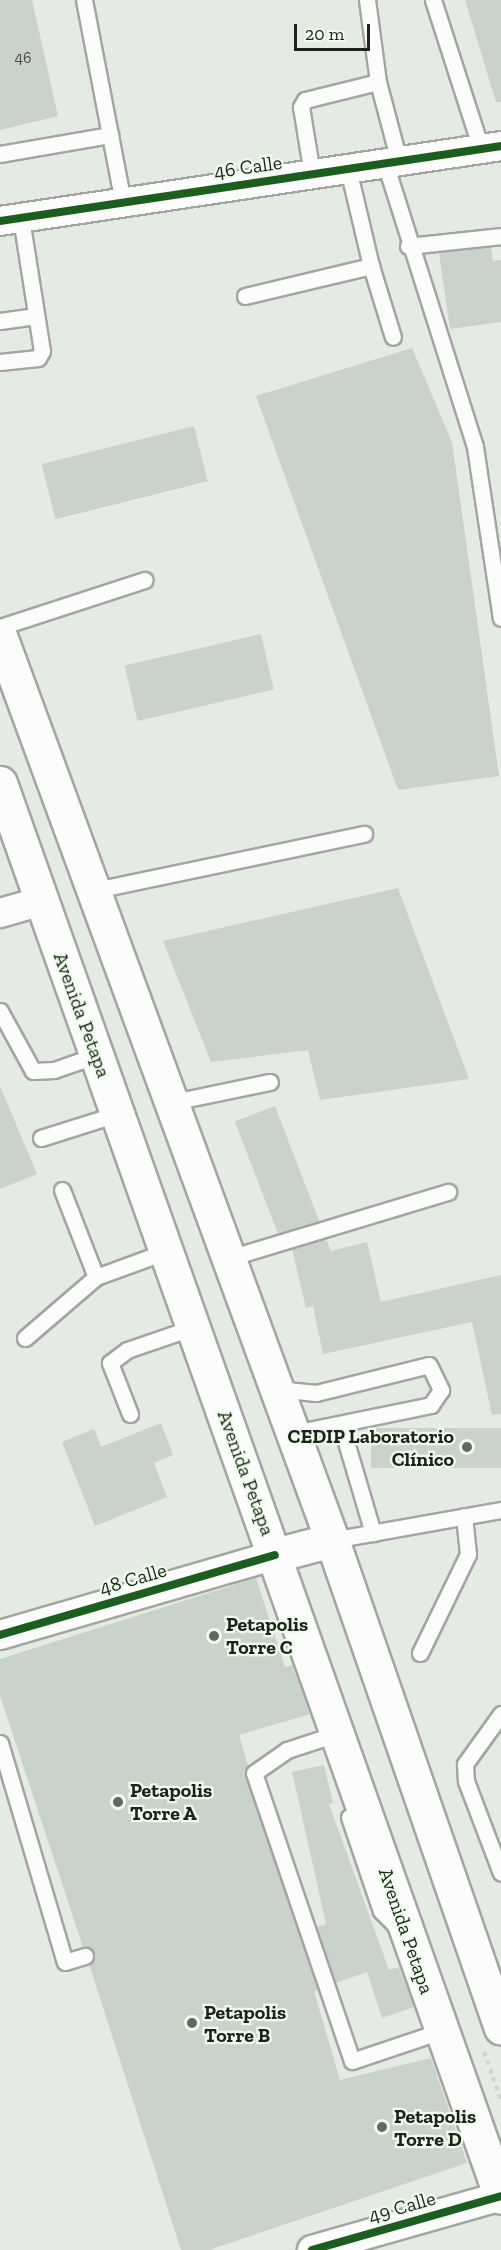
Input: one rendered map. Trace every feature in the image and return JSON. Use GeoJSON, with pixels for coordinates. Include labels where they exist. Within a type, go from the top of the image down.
{"type":"FeatureCollection","features":[{"type":"Feature","properties":{"kind":"main road"},"geometry":{"type":"LineString","coordinates":[[0,636],[173,1102],[277,1389],[290,1434],[332,1540],[501,2028]]}},
{"type":"Feature","properties":{"kind":"main road","name":"Avenida Petapa"},"geometry":{"type":"LineString","coordinates":[[0,783],[501,2197]]}},
{"type":"Feature","properties":{"kind":"main road"},"geometry":{"type":"LineString","coordinates":[[275,1555],[332,1540]]}},
{"type":"Feature","properties":{"kind":"street","name":"46 Calle"},"geometry":{"type":"LineString","coordinates":[[11,220],[491,148]]}},
{"type":"Feature","properties":{"kind":"street"},"geometry":{"type":"LineString","coordinates":[[2,906],[42,901]]}},
{"type":"Feature","properties":{"kind":"street","name":"48 Calle"},"geometry":{"type":"LineString","coordinates":[[0,1635],[275,1555]]}},
{"type":"Feature","properties":{"kind":"street","name":"49 Calle"},"geometry":{"type":"LineString","coordinates":[[312,2250],[501,2197]]}},
{"type":"Feature","properties":{"kind":"lane"},"geometry":{"type":"LineString","coordinates":[[84,0],[123,202]]}},
{"type":"Feature","properties":{"kind":"lane"},"geometry":{"type":"LineString","coordinates":[[367,0],[378,82],[408,246],[475,447],[501,618]]}},
{"type":"Feature","properties":{"kind":"lane"},"geometry":{"type":"LineString","coordinates":[[433,0],[491,148]]}},
{"type":"Feature","properties":{"kind":"lane"},"geometry":{"type":"LineString","coordinates":[[312,174],[301,107],[305,100],[378,82]]}},
{"type":"Feature","properties":{"kind":"lane"},"geometry":{"type":"LineString","coordinates":[[0,154],[110,135]]}},
{"type":"Feature","properties":{"kind":"lane"},"geometry":{"type":"LineString","coordinates":[[348,169],[371,266],[393,337]]}},
{"type":"Feature","properties":{"kind":"lane"},"geometry":{"type":"LineString","coordinates":[[0,362],[40,354],[36,316],[11,220]]}},
{"type":"Feature","properties":{"kind":"lane"},"geometry":{"type":"LineString","coordinates":[[408,246],[501,236]]}},
{"type":"Feature","properties":{"kind":"lane"},"geometry":{"type":"LineString","coordinates":[[245,296],[371,266]]}},
{"type":"Feature","properties":{"kind":"lane"},"geometry":{"type":"LineString","coordinates":[[0,321],[36,316]]}},
{"type":"Feature","properties":{"kind":"lane"},"geometry":{"type":"LineString","coordinates":[[0,627],[145,580]]}},
{"type":"Feature","properties":{"kind":"lane"},"geometry":{"type":"LineString","coordinates":[[95,891],[364,834]]}},
{"type":"Feature","properties":{"kind":"lane"},"geometry":{"type":"LineString","coordinates":[[0,1011],[33,1071],[54,1070],[97,1056]]}},
{"type":"Feature","properties":{"kind":"lane"},"geometry":{"type":"LineString","coordinates":[[173,1102],[270,1083]]}},
{"type":"Feature","properties":{"kind":"lane"},"geometry":{"type":"LineString","coordinates":[[41,1138],[117,1114]]}},
{"type":"Feature","properties":{"kind":"lane"},"geometry":{"type":"LineString","coordinates":[[62,1190],[96,1277]]}},
{"type":"Feature","properties":{"kind":"lane"},"geometry":{"type":"LineString","coordinates":[[229,1258],[448,1192]]}},
{"type":"Feature","properties":{"kind":"lane"},"geometry":{"type":"LineString","coordinates":[[25,1338],[96,1277],[166,1251]]}},
{"type":"Feature","properties":{"kind":"lane"},"geometry":{"type":"LineString","coordinates":[[130,1414],[110,1364],[127,1350],[194,1327]]}},
{"type":"Feature","properties":{"kind":"lane"},"geometry":{"type":"LineString","coordinates":[[277,1389],[316,1393],[420,1366],[434,1370],[441,1390],[431,1405],[290,1434]]}},
{"type":"Feature","properties":{"kind":"lane"},"geometry":{"type":"LineString","coordinates":[[341,1425],[373,1533]]}},
{"type":"Feature","properties":{"kind":"lane"},"geometry":{"type":"LineString","coordinates":[[332,1540],[501,1510]]}},
{"type":"Feature","properties":{"kind":"lane"},"geometry":{"type":"LineString","coordinates":[[420,1653],[468,1554],[464,1516]]}},
{"type":"Feature","properties":{"kind":"lane"},"geometry":{"type":"LineString","coordinates":[[501,1714],[465,1764],[466,1781],[501,1873]]}},
{"type":"Feature","properties":{"kind":"lane"},"geometry":{"type":"LineString","coordinates":[[336,1734],[287,1750],[254,1773],[352,2061],[441,2031]]}},
{"type":"Feature","properties":{"kind":"lane"},"geometry":{"type":"LineString","coordinates":[[0,1743],[65,1962],[85,1956]]}},
{"type":"Feature","properties":{"kind":"path"},"geometry":{"type":"LineString","coordinates":[[497,2088],[501,2100]]}},
{"type":"Feature","properties":{"kind":"building"},"geometry":{"type":"Polygon","coordinates":[[[0,0],[32,0],[58,116],[0,130],[0,0]]]}},
{"type":"Feature","properties":{"kind":"building"},"geometry":{"type":"Polygon","coordinates":[[[465,0],[501,0],[501,102],[496,102],[465,0]]]}},
{"type":"Feature","properties":{"kind":"building"},"geometry":{"type":"Polygon","coordinates":[[[491,247],[493,261],[501,260],[501,322],[450,329],[439,253],[491,247]]]}},
{"type":"Feature","properties":{"kind":"building"},"geometry":{"type":"Polygon","coordinates":[[[412,348],[452,442],[499,776],[398,790],[256,396],[412,348]]]}},
{"type":"Feature","properties":{"kind":"building"},"geometry":{"type":"Polygon","coordinates":[[[194,426],[208,481],[55,519],[42,464],[194,426]]]}},
{"type":"Feature","properties":{"kind":"building"},"geometry":{"type":"Polygon","coordinates":[[[261,634],[274,690],[137,721],[125,665],[261,634]]]}},
{"type":"Feature","properties":{"kind":"building"},"geometry":{"type":"Polygon","coordinates":[[[398,888],[469,1079],[320,1100],[308,1050],[211,1062],[163,941],[398,888]]]}},
{"type":"Feature","properties":{"kind":"building"},"geometry":{"type":"Polygon","coordinates":[[[0,1086],[37,1174],[0,1189],[0,1086]]]}},
{"type":"Feature","properties":{"kind":"building"},"geometry":{"type":"Polygon","coordinates":[[[275,1106],[319,1221],[279,1236],[235,1121],[275,1106]]]}},
{"type":"Feature","properties":{"kind":"building"},"geometry":{"type":"Polygon","coordinates":[[[326,1239],[331,1251],[367,1242],[381,1302],[501,1275],[501,1414],[492,1415],[472,1322],[323,1354],[313,1306],[306,1308],[292,1249],[326,1239]]]}},
{"type":"Feature","properties":{"kind":"building"},"geometry":{"type":"Polygon","coordinates":[[[161,1423],[173,1455],[154,1463],[167,1497],[95,1526],[62,1442],[94,1429],[101,1447],[161,1423]]]}},
{"type":"Feature","properties":{"kind":"building"},"geometry":{"type":"Polygon","coordinates":[[[371,1428],[501,1428],[501,1468],[371,1468],[371,1428]]]}},
{"type":"Feature","properties":{"kind":"building"},"geometry":{"type":"Polygon","coordinates":[[[256,1578],[285,1667],[292,1665],[310,1714],[239,1735],[248,1765],[245,1775],[318,1990],[314,1991],[340,2080],[431,2058],[467,2163],[209,2250],[181,2250],[89,1964],[94,1953],[83,1947],[0,1696],[0,1659],[256,1578]]]}},
{"type":"Feature","properties":{"kind":"building"},"geometry":{"type":"Polygon","coordinates":[[[324,1765],[333,1803],[329,1804],[389,1970],[399,1967],[414,2007],[382,2018],[367,1972],[336,1983],[317,1927],[326,1924],[292,1772],[324,1765]]]}},
{"type":"Feature","properties":{"kind":"cycle path"},"geometry":{"type":"LineString","coordinates":[[0,221],[501,146]]}},
{"type":"Feature","properties":{"kind":"cycle path"},"geometry":{"type":"LineString","coordinates":[[0,1635],[275,1555]]}},
{"type":"Feature","properties":{"kind":"cycle path"},"geometry":{"type":"LineString","coordinates":[[312,2250],[501,2196]]}},
{"type":"Feature","properties":{"kind":"place","name":"CEDIP Laboratorio Clínico"},"geometry":{"type":"Point","coordinates":[467,1447]}},
{"type":"Feature","properties":{"kind":"place","name":"Petapolis Torre C"},"geometry":{"type":"Point","coordinates":[214,1636]}},
{"type":"Feature","properties":{"kind":"place","name":"Petapolis Torre A"},"geometry":{"type":"Point","coordinates":[118,1802]}},
{"type":"Feature","properties":{"kind":"place","name":"Petapolis Torre B"},"geometry":{"type":"Point","coordinates":[192,2023]}},
{"type":"Feature","properties":{"kind":"place","name":"Petapolis Torre D"},"geometry":{"type":"Point","coordinates":[382,2127]}}]}
